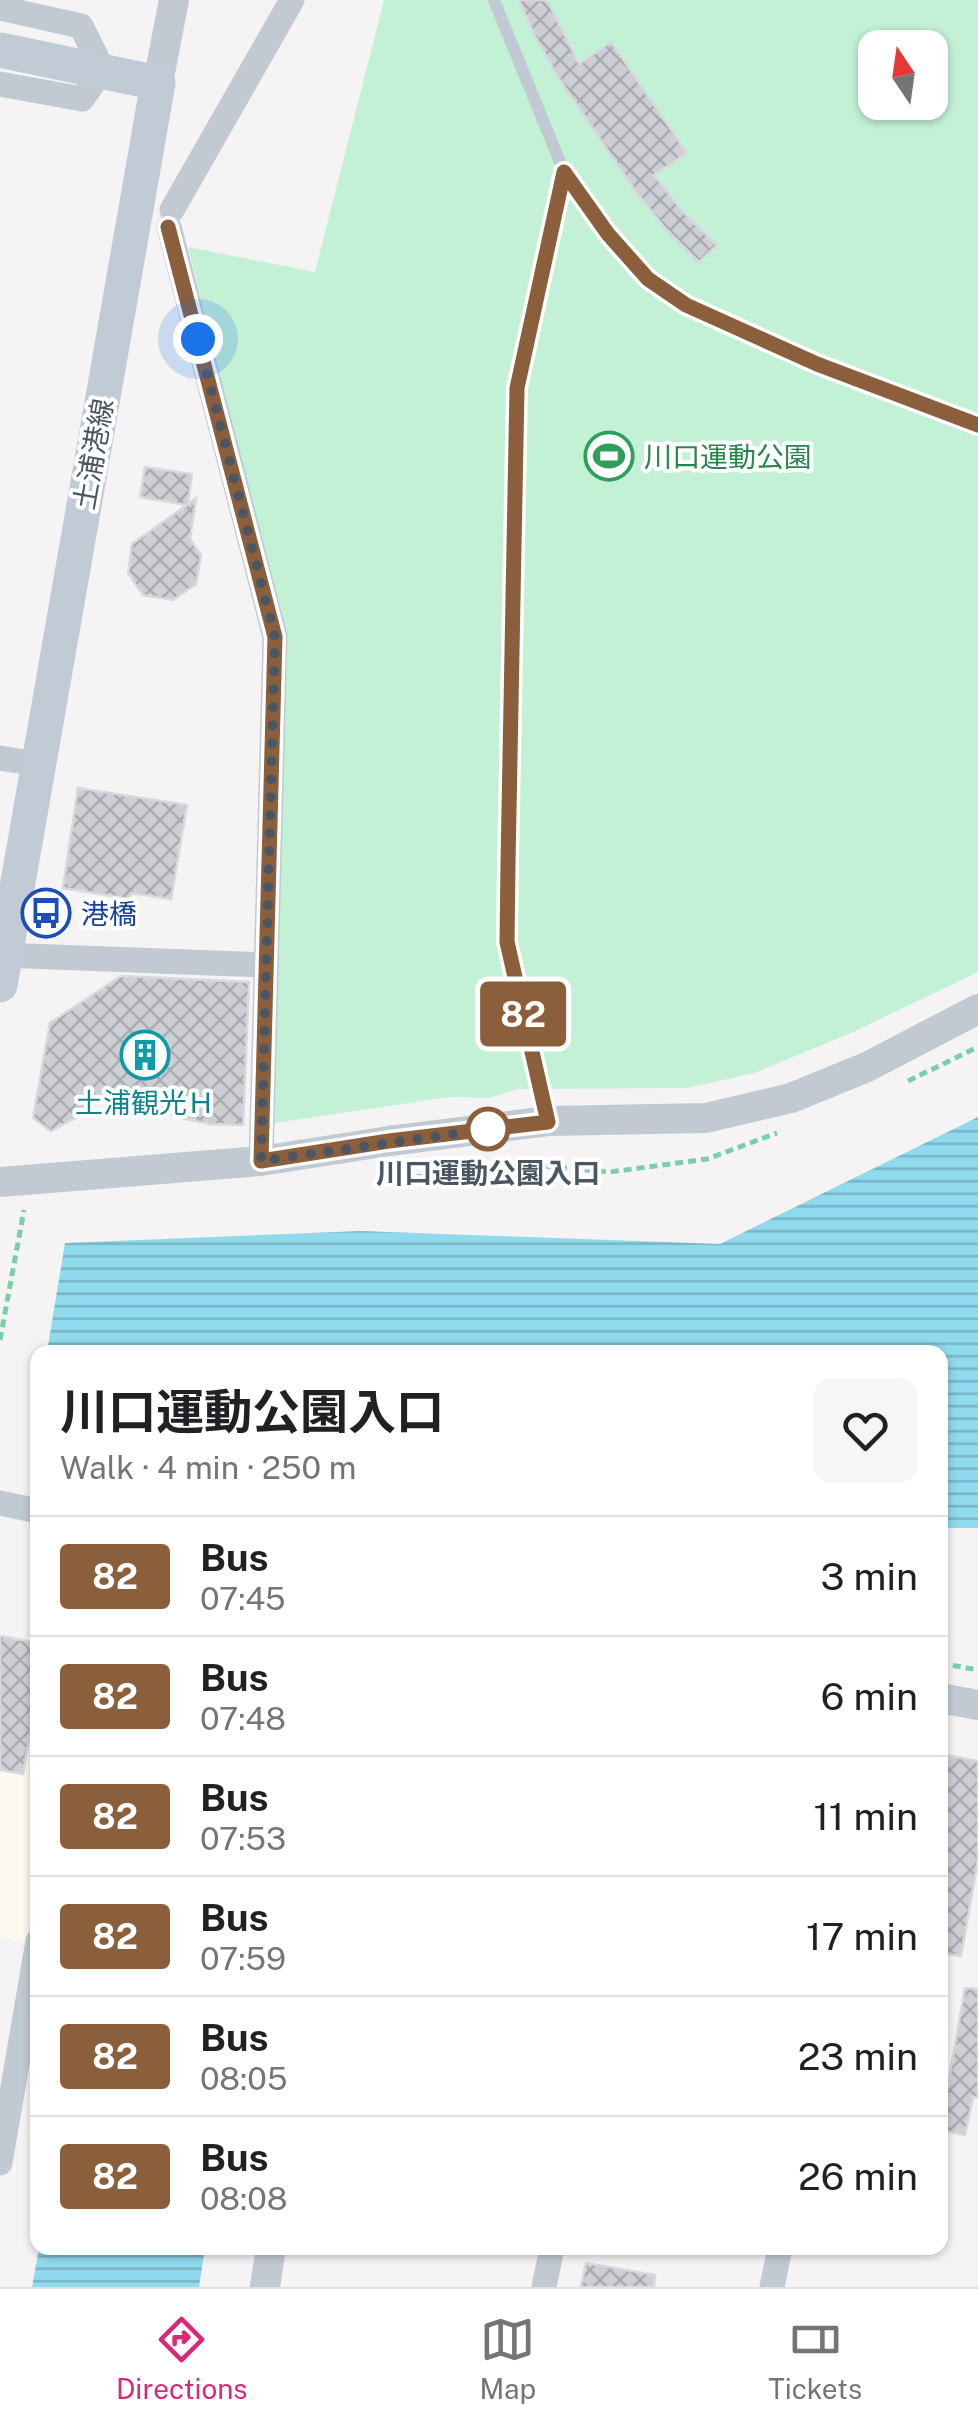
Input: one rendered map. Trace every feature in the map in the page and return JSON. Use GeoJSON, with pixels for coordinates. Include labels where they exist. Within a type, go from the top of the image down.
{"type":"FeatureCollection","features":[{"type":"Feature","properties":{"kind":"main road"},"geometry":{"type":"LineString","coordinates":[[0,50],[158,82]]}},
{"type":"Feature","properties":{"kind":"main road","name":"土浦港線"},"geometry":{"type":"LineString","coordinates":[[2,965],[158,82]]}},
{"type":"Feature","properties":{"kind":"street"},"geometry":{"type":"LineString","coordinates":[[158,82],[174,0]]}},
{"type":"Feature","properties":{"kind":"street"},"geometry":{"type":"LineString","coordinates":[[261,1161],[275,637],[170,218],[292,0]]}},
{"type":"Feature","properties":{"kind":"street"},"geometry":{"type":"LineString","coordinates":[[0,8],[82,26],[103,70],[82,99],[0,84]]}},
{"type":"Feature","properties":{"kind":"street"},"geometry":{"type":"LineString","coordinates":[[0,758],[39,764]]}},
{"type":"Feature","properties":{"kind":"street"},"geometry":{"type":"LineString","coordinates":[[2,965],[266,965]]}},
{"type":"Feature","properties":{"kind":"street"},"geometry":{"type":"LineString","coordinates":[[0,1182],[261,1161],[548,1122],[706,1118],[791,1098],[867,1068],[978,1009]]}},
{"type":"Feature","properties":{"kind":"street"},"geometry":{"type":"LineString","coordinates":[[0,1503],[30,1510]]}},
{"type":"Feature","properties":{"kind":"street"},"geometry":{"type":"LineString","coordinates":[[948,1699],[978,1705]]}},
{"type":"Feature","properties":{"kind":"street"},"geometry":{"type":"LineString","coordinates":[[0,2164],[30,1988]]}},
{"type":"Feature","properties":{"kind":"street"},"geometry":{"type":"LineString","coordinates":[[264,2287],[270,2255]]}},
{"type":"Feature","properties":{"kind":"street"},"geometry":{"type":"LineString","coordinates":[[544,2287],[551,2255]]}},
{"type":"Feature","properties":{"kind":"street"},"geometry":{"type":"LineString","coordinates":[[772,2287],[779,2255]]}},
{"type":"Feature","properties":{"kind":"lane"},"geometry":{"type":"LineString","coordinates":[[494,0],[564,172],[608,234],[648,279],[686,305],[817,364],[978,425]]}},
{"type":"Feature","properties":{"kind":"lane"},"geometry":{"type":"LineString","coordinates":[[548,1122],[507,942],[517,388],[564,172]]}},
{"type":"Feature","properties":{"kind":"path"},"geometry":{"type":"LineString","coordinates":[[902,1084],[978,1046]]}},
{"type":"Feature","properties":{"kind":"path"},"geometry":{"type":"LineString","coordinates":[[396,1163],[401,1178],[542,1166],[610,1172],[707,1159],[788,1130]]}},
{"type":"Feature","properties":{"kind":"path"},"geometry":{"type":"LineString","coordinates":[[0,1340],[24,1208]]}},
{"type":"Feature","properties":{"kind":"path"},"geometry":{"type":"LineString","coordinates":[[948,1664],[978,1670]]}},
{"type":"Feature","properties":{"kind":"shaded area"},"geometry":{"type":"Polygon","coordinates":[[[0,1717],[30,1723],[30,1944],[0,1937],[0,1717]]]}},
{"type":"Feature","properties":{"kind":"green space","name":"川口運動公園"},"geometry":{"type":"Polygon","coordinates":[[[384,0],[978,0],[978,972],[851,1033],[754,1073],[687,1088],[517,1089],[489,1098],[449,1097],[274,1123],[285,639],[188,247],[315,272],[384,0]]]}},
{"type":"Feature","properties":{"kind":"water"},"geometry":{"type":"Polygon","coordinates":[[[978,1117],[978,1528],[948,1528],[948,1345],[48,1345],[65,1243],[361,1231],[720,1244],[978,1117]]]}},
{"type":"Feature","properties":{"kind":"water"},"geometry":{"type":"Polygon","coordinates":[[[38,2255],[204,2255],[199,2287],[32,2287],[38,2255]]]}},
{"type":"Feature","properties":{"kind":"building"},"geometry":{"type":"Polygon","coordinates":[[[519,0],[547,0],[579,64],[611,42],[687,153],[654,175],[683,212],[717,245],[699,262],[634,189],[558,77],[519,0]]]}},
{"type":"Feature","properties":{"kind":"building"},"geometry":{"type":"Polygon","coordinates":[[[145,467],[192,474],[188,504],[196,498],[190,539],[201,555],[196,584],[173,600],[143,595],[128,573],[132,544],[187,505],[140,497],[145,467]]]}},
{"type":"Feature","properties":{"kind":"building"},"geometry":{"type":"Polygon","coordinates":[[[78,788],[187,805],[171,899],[131,893],[130,899],[63,888],[78,788]]]}},
{"type":"Feature","properties":{"kind":"building","name":"土浦観光Ｈ"},"geometry":{"type":"Polygon","coordinates":[[[121,976],[249,982],[243,1125],[177,1117],[140,1102],[118,1087],[83,1114],[51,1131],[33,1118],[50,1023],[121,976]]]}},
{"type":"Feature","properties":{"kind":"building"},"geometry":{"type":"Polygon","coordinates":[[[0,1636],[30,1642],[30,1733],[23,1774],[0,1770],[0,1636]]]}},
{"type":"Feature","properties":{"kind":"building"},"geometry":{"type":"Polygon","coordinates":[[[948,1755],[978,1761],[978,1860],[961,1956],[948,1954],[948,1755]]]}},
{"type":"Feature","properties":{"kind":"building"},"geometry":{"type":"Polygon","coordinates":[[[965,1988],[978,1989],[978,2098],[973,2097],[965,2135],[948,2132],[948,2085],[965,1988]]]}},
{"type":"Feature","properties":{"kind":"building"},"geometry":{"type":"Polygon","coordinates":[[[586,2263],[655,2275],[654,2287],[581,2287],[586,2263]]]}},
{"type":"Feature","properties":{"kind":"bus line","name":"82"},"geometry":{"type":"LineString","coordinates":[[168,227],[275,637],[261,1161],[548,1122],[507,942],[508,863],[517,388],[564,172],[608,234],[648,279],[686,305],[817,364],[978,425]]}},
{"type":"Feature","properties":{"kind":"place","name":"川口運動公園"},"geometry":{"type":"Point","coordinates":[609,456]}},
{"type":"Feature","properties":{"kind":"place","name":"港橋"},"geometry":{"type":"Point","coordinates":[46,913]}},
{"type":"Feature","properties":{"kind":"place","name":"土浦観光Ｈ"},"geometry":{"type":"Point","coordinates":[145,1055]}},
{"type":"Feature","properties":{"kind":"place","name":"川口運動公園入口"},"geometry":{"type":"Point","coordinates":[488,1129]}},
{"type":"Feature","properties":{"kind":"route"},"geometry":{"type":"LineString","coordinates":[[198,339],[275,637],[261,1161],[488,1129]]}}]}
